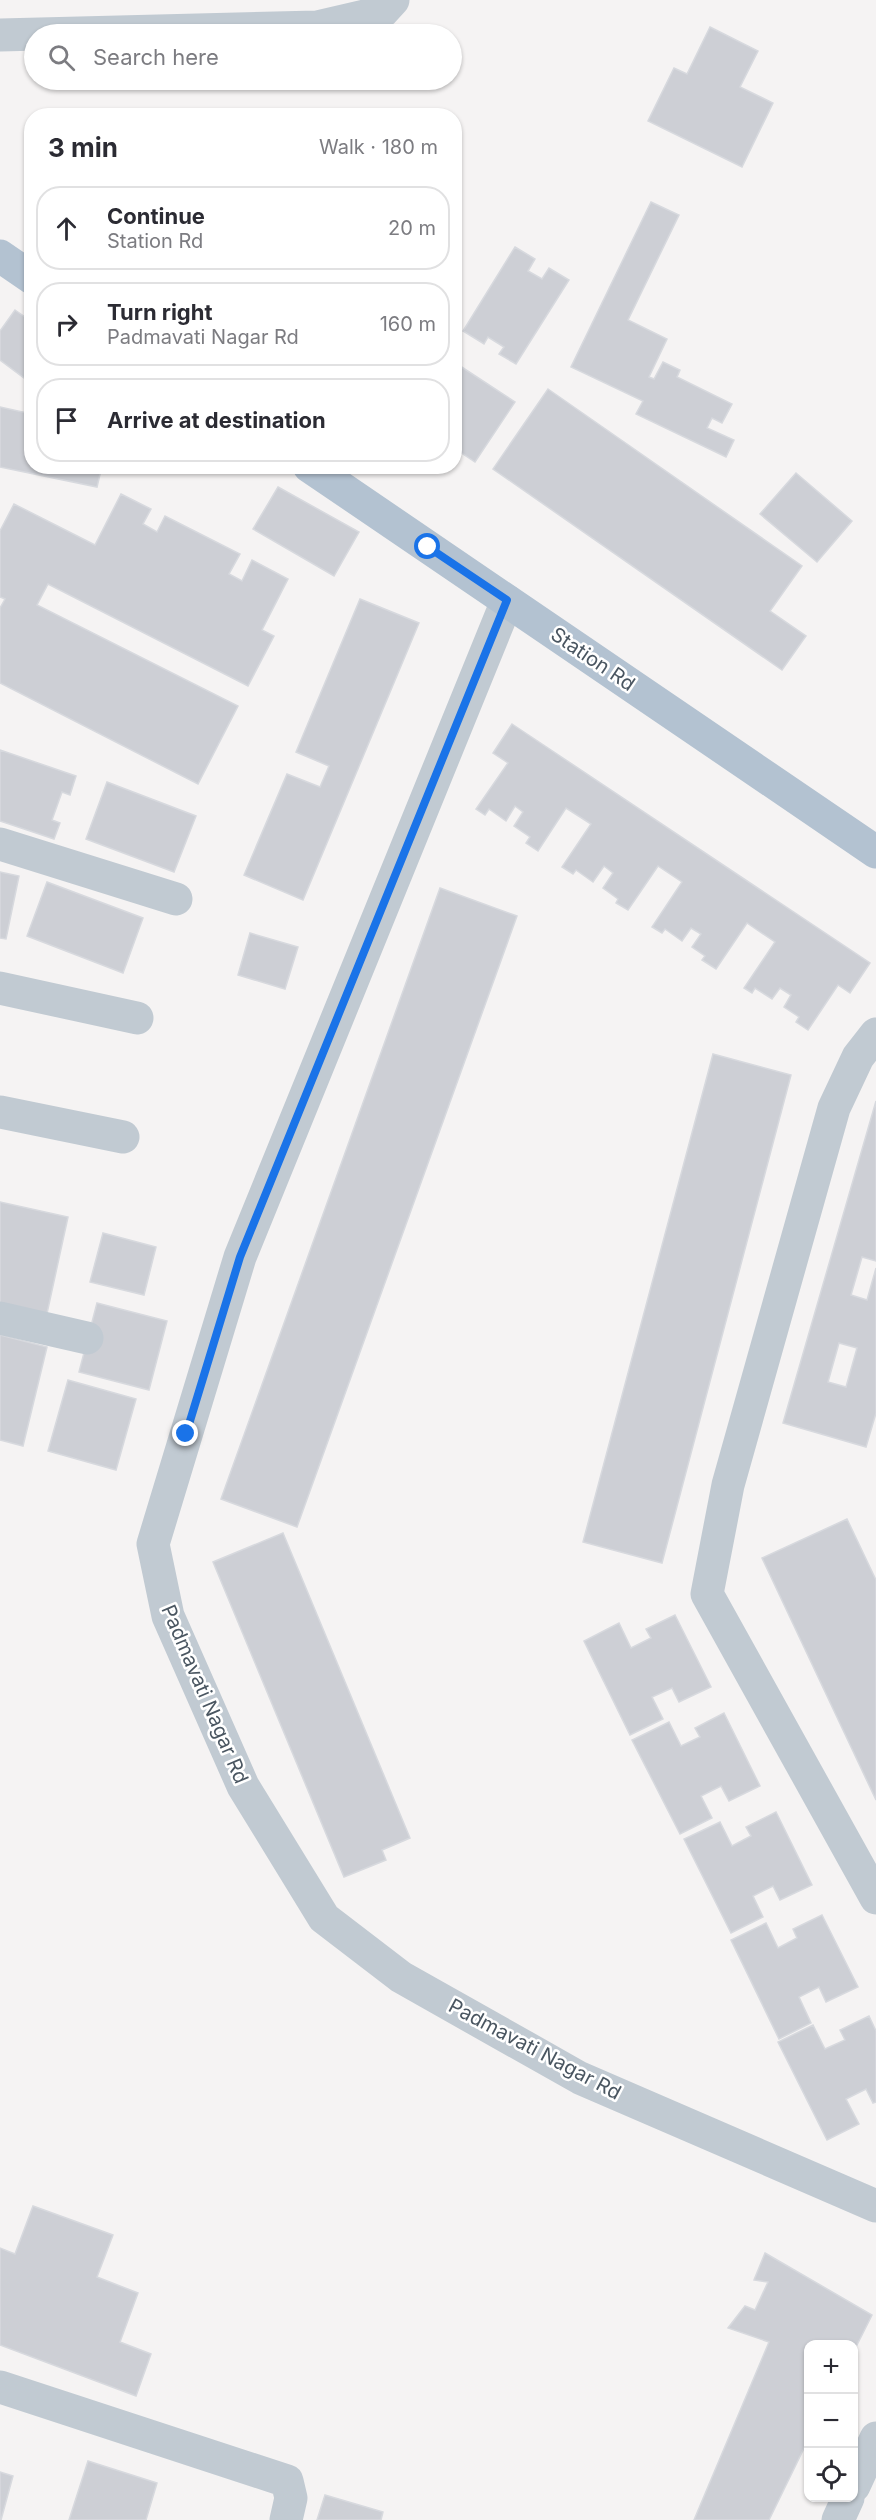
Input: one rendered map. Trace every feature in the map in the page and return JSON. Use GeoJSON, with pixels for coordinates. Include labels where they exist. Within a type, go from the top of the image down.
{"type":"FeatureCollection","features":[{"type":"Feature","properties":{"kind":"main road"},"geometry":{"type":"LineString","coordinates":[[0,256],[24,272]]}},
{"type":"Feature","properties":{"kind":"main road","name":"Station Rd"},"geometry":{"type":"LineString","coordinates":[[321,474],[876,852]]}},
{"type":"Feature","properties":{"kind":"street"},"geometry":{"type":"LineString","coordinates":[[329,24],[382,12],[393,0]]}},
{"type":"Feature","properties":{"kind":"street"},"geometry":{"type":"LineString","coordinates":[[0,35],[24,34]]}},
{"type":"Feature","properties":{"kind":"street","name":"Padmavati Nagar Rd"},"geometry":{"type":"LineString","coordinates":[[507,600],[240,1257],[153,1544],[168,1616],[243,1786],[324,1918],[401,1977],[580,2078],[876,2206]]}},
{"type":"Feature","properties":{"kind":"street"},"geometry":{"type":"LineString","coordinates":[[0,844],[176,899]]}},
{"type":"Feature","properties":{"kind":"street"},"geometry":{"type":"LineString","coordinates":[[0,988],[137,1018]]}},
{"type":"Feature","properties":{"kind":"street"},"geometry":{"type":"LineString","coordinates":[[876,1034],[858,1057],[834,1108],[728,1485],[706,1594],[876,1898]]}},
{"type":"Feature","properties":{"kind":"street"},"geometry":{"type":"LineString","coordinates":[[0,1112],[123,1137]]}},
{"type":"Feature","properties":{"kind":"street"},"geometry":{"type":"LineString","coordinates":[[0,1318],[87,1338]]}},
{"type":"Feature","properties":{"kind":"street"},"geometry":{"type":"LineString","coordinates":[[0,2387],[288,2481],[291,2498],[286,2520]]}},
{"type":"Feature","properties":{"kind":"street"},"geometry":{"type":"LineString","coordinates":[[858,2478],[876,2438]]}},
{"type":"Feature","properties":{"kind":"street"},"geometry":{"type":"LineString","coordinates":[[838,2520],[846,2502]]}},
{"type":"Feature","properties":{"kind":"building"},"geometry":{"type":"Polygon","coordinates":[[[710,27],[758,51],[740,87],[773,103],[742,167],[648,121],[674,68],[687,74],[710,27]]]}},
{"type":"Feature","properties":{"kind":"building"},"geometry":{"type":"Polygon","coordinates":[[[651,202],[679,215],[628,320],[667,339],[649,377],[654,379],[663,362],[680,370],[677,377],[732,404],[722,423],[712,418],[707,428],[734,440],[726,457],[636,414],[643,401],[571,367],[651,202]]]}},
{"type":"Feature","properties":{"kind":"building"},"geometry":{"type":"Polygon","coordinates":[[[515,247],[535,259],[528,271],[542,279],[549,268],[569,280],[516,364],[499,354],[504,347],[488,337],[484,344],[463,331],[515,247]]]}},
{"type":"Feature","properties":{"kind":"building"},"geometry":{"type":"Polygon","coordinates":[[[15,310],[24,316],[24,378],[0,360],[0,331],[15,310]]]}},
{"type":"Feature","properties":{"kind":"building"},"geometry":{"type":"Polygon","coordinates":[[[462,367],[515,402],[475,462],[462,453],[462,367]]]}},
{"type":"Feature","properties":{"kind":"building"},"geometry":{"type":"Polygon","coordinates":[[[548,389],[802,566],[770,611],[806,636],[782,670],[493,469],[548,389]]]}},
{"type":"Feature","properties":{"kind":"building"},"geometry":{"type":"Polygon","coordinates":[[[0,407],[24,412],[24,472],[0,467],[0,407]]]}},
{"type":"Feature","properties":{"kind":"building"},"geometry":{"type":"Polygon","coordinates":[[[796,473],[852,521],[817,562],[760,514],[796,473]]]}},
{"type":"Feature","properties":{"kind":"building"},"geometry":{"type":"Polygon","coordinates":[[[34,474],[100,474],[97,487],[34,474]]]}},
{"type":"Feature","properties":{"kind":"building"},"geometry":{"type":"Polygon","coordinates":[[[278,487],[359,532],[334,576],[253,529],[278,487]]]}},
{"type":"Feature","properties":{"kind":"building"},"geometry":{"type":"Polygon","coordinates":[[[121,494],[151,509],[143,524],[157,532],[165,516],[240,554],[229,574],[242,581],[252,560],[288,579],[262,630],[274,636],[248,686],[48,584],[37,605],[238,706],[198,784],[0,683],[0,608],[5,599],[0,597],[0,531],[14,504],[95,545],[121,494]]]}},
{"type":"Feature","properties":{"kind":"building"},"geometry":{"type":"Polygon","coordinates":[[[360,599],[419,623],[303,900],[244,875],[287,774],[320,787],[329,766],[296,752],[360,599]]]}},
{"type":"Feature","properties":{"kind":"building"},"geometry":{"type":"Polygon","coordinates":[[[512,724],[870,963],[850,993],[838,985],[808,1030],[796,1022],[799,1017],[784,1007],[791,995],[780,988],[772,999],[755,988],[752,993],[744,988],[775,942],[747,923],[716,969],[702,960],[705,956],[692,947],[701,934],[691,928],[682,941],[665,929],[662,933],[652,927],[682,882],[658,866],[628,910],[616,903],[618,899],[603,888],[613,873],[604,866],[593,882],[576,870],[573,874],[562,867],[591,824],[566,808],[538,851],[526,843],[530,837],[514,826],[523,812],[515,806],[506,821],[489,809],[485,815],[476,809],[508,763],[493,753],[512,724]]]}},
{"type":"Feature","properties":{"kind":"building"},"geometry":{"type":"Polygon","coordinates":[[[0,750],[76,776],[70,795],[62,792],[52,820],[60,823],[54,839],[0,821],[0,750]]]}},
{"type":"Feature","properties":{"kind":"building"},"geometry":{"type":"Polygon","coordinates":[[[107,782],[196,816],[174,872],[86,839],[107,782]]]}},
{"type":"Feature","properties":{"kind":"building"},"geometry":{"type":"Polygon","coordinates":[[[0,872],[19,876],[6,939],[0,938],[0,872]]]}},
{"type":"Feature","properties":{"kind":"building"},"geometry":{"type":"Polygon","coordinates":[[[47,882],[143,918],[123,973],[27,936],[47,882]]]}},
{"type":"Feature","properties":{"kind":"building"},"geometry":{"type":"Polygon","coordinates":[[[440,888],[517,916],[297,1527],[221,1499],[440,888]]]}},
{"type":"Feature","properties":{"kind":"building"},"geometry":{"type":"Polygon","coordinates":[[[250,933],[298,947],[285,989],[238,975],[250,933]]]}},
{"type":"Feature","properties":{"kind":"building"},"geometry":{"type":"Polygon","coordinates":[[[713,1054],[791,1075],[662,1563],[583,1542],[713,1054]]]}},
{"type":"Feature","properties":{"kind":"building"},"geometry":{"type":"Polygon","coordinates":[[[876,1101],[876,1261],[862,1257],[851,1295],[867,1300],[876,1268],[876,1413],[866,1447],[783,1423],[876,1101]],[[839,1343],[828,1382],[846,1387],[857,1348],[839,1343]]]}},
{"type":"Feature","properties":{"kind":"building"},"geometry":{"type":"Polygon","coordinates":[[[0,1202],[68,1217],[46,1318],[0,1308],[0,1202]]]}},
{"type":"Feature","properties":{"kind":"building"},"geometry":{"type":"Polygon","coordinates":[[[103,1233],[156,1247],[144,1295],[90,1282],[103,1233]]]}},
{"type":"Feature","properties":{"kind":"building"},"geometry":{"type":"Polygon","coordinates":[[[97,1303],[167,1321],[149,1390],[79,1372],[97,1303]]]}},
{"type":"Feature","properties":{"kind":"building"},"geometry":{"type":"Polygon","coordinates":[[[0,1335],[47,1347],[23,1446],[0,1440],[0,1335]]]}},
{"type":"Feature","properties":{"kind":"building"},"geometry":{"type":"Polygon","coordinates":[[[68,1380],[136,1399],[116,1470],[48,1451],[68,1380]]]}},
{"type":"Feature","properties":{"kind":"building"},"geometry":{"type":"Polygon","coordinates":[[[847,1519],[876,1580],[876,1800],[762,1558],[847,1519]]]}},
{"type":"Feature","properties":{"kind":"building"},"geometry":{"type":"Polygon","coordinates":[[[283,1533],[410,1838],[382,1850],[386,1860],[344,1877],[213,1562],[283,1533]]]}},
{"type":"Feature","properties":{"kind":"building"},"geometry":{"type":"Polygon","coordinates":[[[675,1615],[711,1687],[679,1702],[672,1688],[652,1697],[663,1719],[630,1735],[584,1641],[619,1623],[631,1648],[651,1638],[646,1629],[675,1615]]]}},
{"type":"Feature","properties":{"kind":"building"},"geometry":{"type":"Polygon","coordinates":[[[724,1713],[760,1786],[729,1801],[721,1786],[701,1796],[712,1818],[680,1834],[632,1740],[669,1722],[681,1746],[700,1737],[695,1728],[724,1713]]]}},
{"type":"Feature","properties":{"kind":"building"},"geometry":{"type":"Polygon","coordinates":[[[776,1812],[812,1885],[780,1900],[773,1886],[753,1896],[763,1917],[731,1933],[684,1839],[720,1822],[732,1846],[751,1836],[746,1827],[776,1812]]]}},
{"type":"Feature","properties":{"kind":"building"},"geometry":{"type":"Polygon","coordinates":[[[822,1915],[858,1987],[826,2002],[819,1987],[799,1997],[811,2023],[779,2039],[731,1940],[766,1923],[778,1948],[797,1938],[793,1929],[822,1915]]]}},
{"type":"Feature","properties":{"kind":"building"},"geometry":{"type":"Polygon","coordinates":[[[869,2016],[876,2031],[876,2102],[873,2103],[866,2089],[846,2099],[859,2124],[827,2140],[778,2042],[813,2025],[825,2049],[845,2040],[840,2030],[869,2016]]]}},
{"type":"Feature","properties":{"kind":"building"},"geometry":{"type":"Polygon","coordinates":[[[33,2206],[113,2235],[97,2277],[138,2293],[120,2342],[151,2354],[136,2396],[0,2345],[0,2248],[15,2254],[33,2206]]]}},
{"type":"Feature","properties":{"kind":"building"},"geometry":{"type":"Polygon","coordinates":[[[765,2253],[872,2315],[858,2343],[858,2340],[804,2340],[804,2448],[769,2520],[694,2520],[769,2342],[728,2328],[745,2306],[755,2310],[768,2282],[754,2280],[765,2253]]]}},
{"type":"Feature","properties":{"kind":"building"},"geometry":{"type":"Polygon","coordinates":[[[88,2461],[157,2483],[146,2520],[69,2520],[88,2461]]]}},
{"type":"Feature","properties":{"kind":"building"},"geometry":{"type":"Polygon","coordinates":[[[0,2472],[13,2476],[1,2520],[0,2520],[0,2472]]]}},
{"type":"Feature","properties":{"kind":"building"},"geometry":{"type":"Polygon","coordinates":[[[325,2495],[383,2512],[381,2520],[317,2520],[325,2495]]]}},
{"type":"Feature","properties":{"kind":"route"},"geometry":{"type":"LineString","coordinates":[[186,1434],[240,1257],[507,600],[428,547]]}}]}
